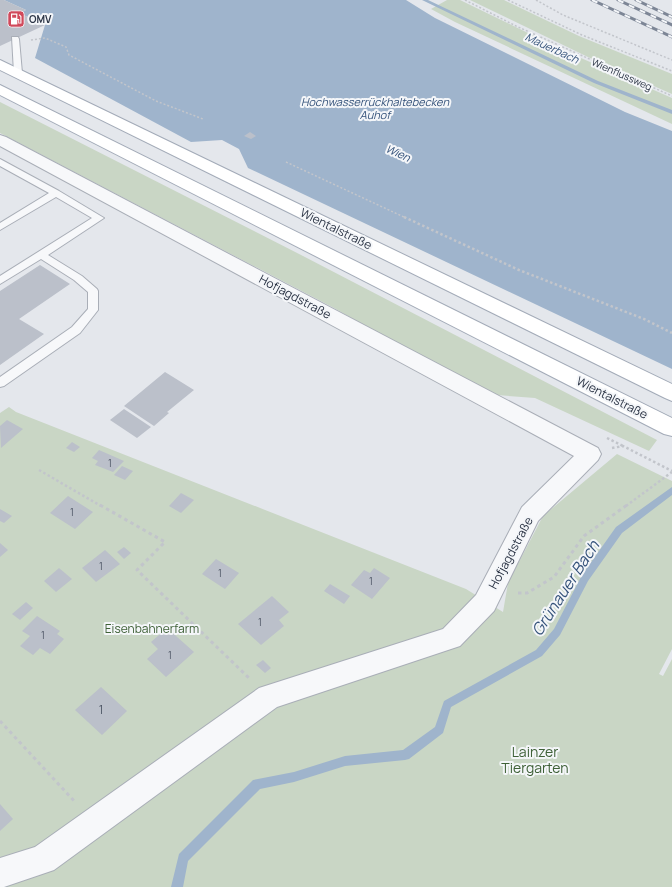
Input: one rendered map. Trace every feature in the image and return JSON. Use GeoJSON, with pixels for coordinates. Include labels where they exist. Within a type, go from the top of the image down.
{"type":"FeatureCollection","features":[{"type":"Feature","properties":{"kind":"main road","name":"Wientalstraße"},"geometry":{"type":"LineString","coordinates":[[0,64],[672,392]]}},
{"type":"Feature","properties":{"kind":"main road","name":"Wientalstraße"},"geometry":{"type":"LineString","coordinates":[[0,89],[669,427]]}},
{"type":"Feature","properties":{"kind":"street","name":"Hofjagdstraße"},"geometry":{"type":"LineString","coordinates":[[0,140],[590,454],[530,514],[487,598],[451,638],[269,697],[43,859],[0,873]]}},
{"type":"Feature","properties":{"kind":"lane"},"geometry":{"type":"LineString","coordinates":[[15,39],[18,73]]}},
{"type":"Feature","properties":{"kind":"lane"},"geometry":{"type":"LineString","coordinates":[[0,281],[99,218],[56,193],[2,165]]}},
{"type":"Feature","properties":{"kind":"lane"},"geometry":{"type":"LineString","coordinates":[[0,227],[56,193]]}},
{"type":"Feature","properties":{"kind":"lane"},"geometry":{"type":"LineString","coordinates":[[0,383],[76,330],[93,310],[93,290],[42,254]]}},
{"type":"Feature","properties":{"kind":"path","name":"Wienflussweg"},"geometry":{"type":"LineString","coordinates":[[465,0],[516,26],[672,96]]}},
{"type":"Feature","properties":{"kind":"path"},"geometry":{"type":"LineString","coordinates":[[508,0],[582,35],[672,71]]}},
{"type":"Feature","properties":{"kind":"path"},"geometry":{"type":"LineString","coordinates":[[536,0],[563,14],[672,60]]}},
{"type":"Feature","properties":{"kind":"path"},"geometry":{"type":"LineString","coordinates":[[26,40],[45,38],[66,47],[69,55],[110,78],[156,101],[203,119]]}},
{"type":"Feature","properties":{"kind":"path"},"geometry":{"type":"LineString","coordinates":[[286,162],[519,270],[644,319],[672,333]]}},
{"type":"Feature","properties":{"kind":"path"},"geometry":{"type":"LineString","coordinates":[[487,598],[527,593],[554,577],[584,536],[672,472],[623,446],[590,454]]}},
{"type":"Feature","properties":{"kind":"path"},"geometry":{"type":"LineString","coordinates":[[39,470],[165,542],[137,570],[269,697]]}},
{"type":"Feature","properties":{"kind":"path"},"geometry":{"type":"LineString","coordinates":[[0,721],[94,822]]}},
{"type":"Feature","properties":{"kind":"green space"},"geometry":{"type":"Polygon","coordinates":[[[447,0],[460,0],[565,51],[672,98],[672,124],[455,22],[431,9],[447,0]]]}},
{"type":"Feature","properties":{"kind":"green space"},"geometry":{"type":"Polygon","coordinates":[[[470,0],[504,0],[579,36],[672,74],[672,94],[590,58],[470,0]]]}},
{"type":"Feature","properties":{"kind":"green space"},"geometry":{"type":"Polygon","coordinates":[[[0,102],[303,256],[657,440],[649,451],[535,398],[484,394],[334,308],[0,133],[0,102]]]}},
{"type":"Feature","properties":{"kind":"green space"},"geometry":{"type":"Polygon","coordinates":[[[9,407],[16,412],[466,589],[503,612],[508,583],[543,516],[617,454],[672,481],[672,649],[659,674],[663,676],[672,659],[672,887],[0,887],[0,413],[9,407]]]}},
{"type":"Feature","properties":{"kind":"water","name":"Hochwasserrückhaltebecken Auhof"},"geometry":{"type":"Polygon","coordinates":[[[4,0],[406,0],[435,18],[625,112],[672,131],[672,369],[248,168],[239,149],[222,140],[191,142],[35,58],[45,25],[19,13],[26,10],[4,0]]]}},
{"type":"Feature","properties":{"kind":"building","name":"OMV"},"geometry":{"type":"Polygon","coordinates":[[[0,0],[4,0],[26,10],[19,13],[45,25],[0,46],[0,0]]]}},
{"type":"Feature","properties":{"kind":"building"},"geometry":{"type":"Polygon","coordinates":[[[250,132],[256,136],[251,139],[244,136],[250,132]]]}},
{"type":"Feature","properties":{"kind":"building"},"geometry":{"type":"Polygon","coordinates":[[[40,265],[70,284],[19,319],[44,334],[0,365],[0,291],[40,265]]]}},
{"type":"Feature","properties":{"kind":"building"},"geometry":{"type":"Polygon","coordinates":[[[165,372],[194,390],[167,412],[169,413],[154,426],[124,406],[165,372]]]}},
{"type":"Feature","properties":{"kind":"building"},"geometry":{"type":"Polygon","coordinates":[[[124,409],[151,427],[137,438],[110,420],[124,409]]]}},
{"type":"Feature","properties":{"kind":"building"},"geometry":{"type":"Polygon","coordinates":[[[7,420],[23,429],[1,448],[0,426],[7,420]]]}},
{"type":"Feature","properties":{"kind":"building"},"geometry":{"type":"Polygon","coordinates":[[[72,442],[80,447],[74,452],[66,448],[72,442]]]}},
{"type":"Feature","properties":{"kind":"building"},"geometry":{"type":"Polygon","coordinates":[[[99,450],[124,461],[113,472],[95,465],[98,461],[92,458],[99,450]]]}},
{"type":"Feature","properties":{"kind":"building"},"geometry":{"type":"Polygon","coordinates":[[[122,466],[133,471],[125,480],[114,475],[122,466]]]}},
{"type":"Feature","properties":{"kind":"building"},"geometry":{"type":"Polygon","coordinates":[[[181,493],[194,500],[181,513],[169,506],[181,493]]]}},
{"type":"Feature","properties":{"kind":"building"},"geometry":{"type":"Polygon","coordinates":[[[68,496],[93,512],[75,529],[50,513],[68,496]]]}},
{"type":"Feature","properties":{"kind":"building"},"geometry":{"type":"Polygon","coordinates":[[[0,509],[12,516],[4,523],[0,521],[0,509]]]}},
{"type":"Feature","properties":{"kind":"building"},"geometry":{"type":"Polygon","coordinates":[[[0,543],[8,550],[0,557],[0,543]]]}},
{"type":"Feature","properties":{"kind":"building"},"geometry":{"type":"Polygon","coordinates":[[[124,547],[131,553],[124,559],[117,552],[124,547]]]}},
{"type":"Feature","properties":{"kind":"building"},"geometry":{"type":"Polygon","coordinates":[[[105,550],[120,564],[96,582],[82,568],[105,550]]]}},
{"type":"Feature","properties":{"kind":"building"},"geometry":{"type":"Polygon","coordinates":[[[216,559],[239,573],[225,589],[202,574],[216,559]]]}},
{"type":"Feature","properties":{"kind":"building"},"geometry":{"type":"Polygon","coordinates":[[[59,568],[72,579],[56,592],[44,581],[59,568]]]}},
{"type":"Feature","properties":{"kind":"building"},"geometry":{"type":"Polygon","coordinates":[[[374,568],[390,578],[372,599],[351,585],[364,570],[370,573],[374,568]]]}},
{"type":"Feature","properties":{"kind":"building"},"geometry":{"type":"Polygon","coordinates":[[[330,584],[350,596],[344,604],[324,591],[330,584]]]}},
{"type":"Feature","properties":{"kind":"building"},"geometry":{"type":"Polygon","coordinates":[[[272,596],[289,612],[279,620],[284,626],[261,645],[238,624],[272,596]]]}},
{"type":"Feature","properties":{"kind":"building"},"geometry":{"type":"Polygon","coordinates":[[[26,602],[33,608],[20,620],[12,614],[26,602]]]}},
{"type":"Feature","properties":{"kind":"building"},"geometry":{"type":"Polygon","coordinates":[[[37,616],[60,631],[57,634],[64,639],[50,654],[40,648],[33,655],[20,646],[30,636],[22,631],[37,616]]]}},
{"type":"Feature","properties":{"kind":"building"},"geometry":{"type":"Polygon","coordinates":[[[167,628],[194,652],[166,677],[147,659],[158,649],[151,642],[167,628]]]}},
{"type":"Feature","properties":{"kind":"building"},"geometry":{"type":"Polygon","coordinates":[[[263,660],[271,668],[265,673],[256,665],[263,660]]]}},
{"type":"Feature","properties":{"kind":"building"},"geometry":{"type":"Polygon","coordinates":[[[101,687],[127,711],[102,735],[75,710],[101,687]]]}},
{"type":"Feature","properties":{"kind":"building"},"geometry":{"type":"Polygon","coordinates":[[[0,804],[13,819],[0,831],[0,804]]]}},
{"type":"Feature","properties":{"kind":"waterway","name":"Mauerbach"},"geometry":{"type":"LineString","coordinates":[[424,0],[596,82],[672,112]]}},
{"type":"Feature","properties":{"kind":"waterway","name":"Grünauer Bach"},"geometry":{"type":"LineString","coordinates":[[177,887],[183,858],[257,784],[294,777],[345,761],[405,755],[439,730],[447,704],[539,653],[557,632],[585,578],[619,530],[672,490]]}},
{"type":"Feature","properties":{"kind":"railway"},"geometry":{"type":"LineString","coordinates":[[592,0],[672,37]]}},
{"type":"Feature","properties":{"kind":"railway"},"geometry":{"type":"LineString","coordinates":[[618,0],[672,25]]}},
{"type":"Feature","properties":{"kind":"railway"},"geometry":{"type":"LineString","coordinates":[[636,0],[672,17]]}},
{"type":"Feature","properties":{"kind":"place","name":"OMV"},"geometry":{"type":"Point","coordinates":[16,19]}},
{"type":"Feature","properties":{"kind":"water label","name":"Wien"},"geometry":{"type":"Point","coordinates":[398,153]}},
{"type":"Feature","properties":{"kind":"park label","name":"Eisenbahnerfarm"},"geometry":{"type":"Point","coordinates":[152,629]}},
{"type":"Feature","properties":{"kind":"park label","name":"Lainzer Tiergarten"},"geometry":{"type":"Point","coordinates":[535,760]}}]}
